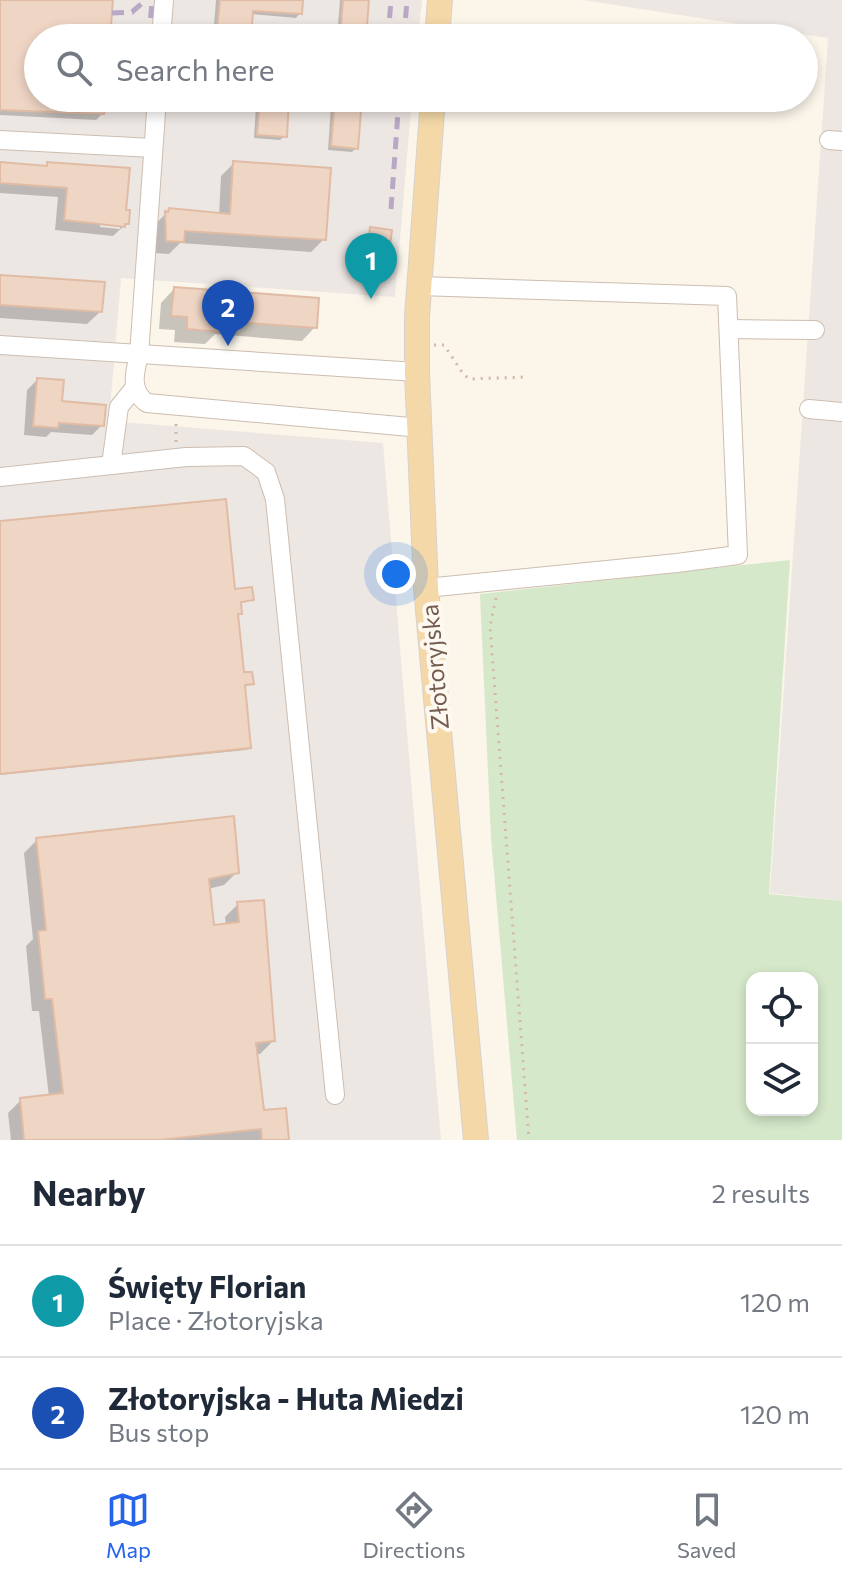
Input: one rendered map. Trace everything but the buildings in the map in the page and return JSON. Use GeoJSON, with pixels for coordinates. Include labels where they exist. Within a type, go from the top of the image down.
{"type":"FeatureCollection","features":[{"type":"Feature","properties":{"kind":"main road"},"geometry":{"type":"LineString","coordinates":[[438,24],[440,0]]}},
{"type":"Feature","properties":{"kind":"main road","name":"Złotoryjska"},"geometry":{"type":"LineString","coordinates":[[432,112],[419,286],[417,372],[426,588],[476,1140]]}},
{"type":"Feature","properties":{"kind":"street"},"geometry":{"type":"LineString","coordinates":[[162,24],[164,0]]}},
{"type":"Feature","properties":{"kind":"street"},"geometry":{"type":"LineString","coordinates":[[156,112],[135,387],[139,397],[147,403],[421,428]]}},
{"type":"Feature","properties":{"kind":"street"},"geometry":{"type":"LineString","coordinates":[[0,140],[153,148]]}},
{"type":"Feature","properties":{"kind":"street"},"geometry":{"type":"LineString","coordinates":[[419,286],[727,296],[738,555],[426,588]]}},
{"type":"Feature","properties":{"kind":"street"},"geometry":{"type":"LineString","coordinates":[[729,329],[815,330]]}},
{"type":"Feature","properties":{"kind":"street"},"geometry":{"type":"LineString","coordinates":[[0,345],[417,372]]}},
{"type":"Feature","properties":{"kind":"street"},"geometry":{"type":"LineString","coordinates":[[111,465],[119,407],[135,387]]}},
{"type":"Feature","properties":{"kind":"street"},"geometry":{"type":"LineString","coordinates":[[809,409],[842,412]]}},
{"type":"Feature","properties":{"kind":"street"},"geometry":{"type":"LineString","coordinates":[[0,477],[186,457],[244,456],[266,472],[275,499],[335,1095]]}},
{"type":"Feature","properties":{"kind":"path"},"geometry":{"type":"LineString","coordinates":[[433,345],[444,345],[470,379],[526,377]]}},
{"type":"Feature","properties":{"kind":"path"},"geometry":{"type":"LineString","coordinates":[[176,414],[176,449]]}},
{"type":"Feature","properties":{"kind":"path"},"geometry":{"type":"LineString","coordinates":[[493,582],[496,595],[490,626],[529,1140]]}},
{"type":"Feature","properties":{"kind":"shaded area"},"geometry":{"type":"Polygon","coordinates":[[[0,0],[422,0],[419,24],[24,24],[24,112],[411,112],[395,297],[121,278],[109,421],[383,443],[441,1140],[0,1140],[0,0]]]}},
{"type":"Feature","properties":{"kind":"shaded area"},"geometry":{"type":"Polygon","coordinates":[[[583,0],[842,0],[842,901],[770,893],[828,38],[818,36],[818,24],[738,24],[583,0]]]}},
{"type":"Feature","properties":{"kind":"green space"},"geometry":{"type":"Polygon","coordinates":[[[790,560],[769,894],[842,901],[842,1140],[517,1140],[491,837],[480,594],[790,560]]]}},
{"type":"Feature","properties":{"kind":"railway"},"geometry":{"type":"LineString","coordinates":[[112,13],[132,12],[146,0]]}},
{"type":"Feature","properties":{"kind":"railway"},"geometry":{"type":"LineString","coordinates":[[150,24],[152,0]]}},
{"type":"Feature","properties":{"kind":"railway"},"geometry":{"type":"LineString","coordinates":[[389,24],[391,0]]}},
{"type":"Feature","properties":{"kind":"railway"},"geometry":{"type":"LineString","coordinates":[[405,24],[407,0]]}},
{"type":"Feature","properties":{"kind":"railway"},"geometry":{"type":"LineString","coordinates":[[391,209],[398,112]]}},
{"type":"Feature","properties":{"kind":"place","name":"Święty Florian"},"geometry":{"type":"Point","coordinates":[371,299]}},
{"type":"Feature","properties":{"kind":"place","name":"Złotoryjska - Huta Miedzi"},"geometry":{"type":"Point","coordinates":[228,346]}}]}
